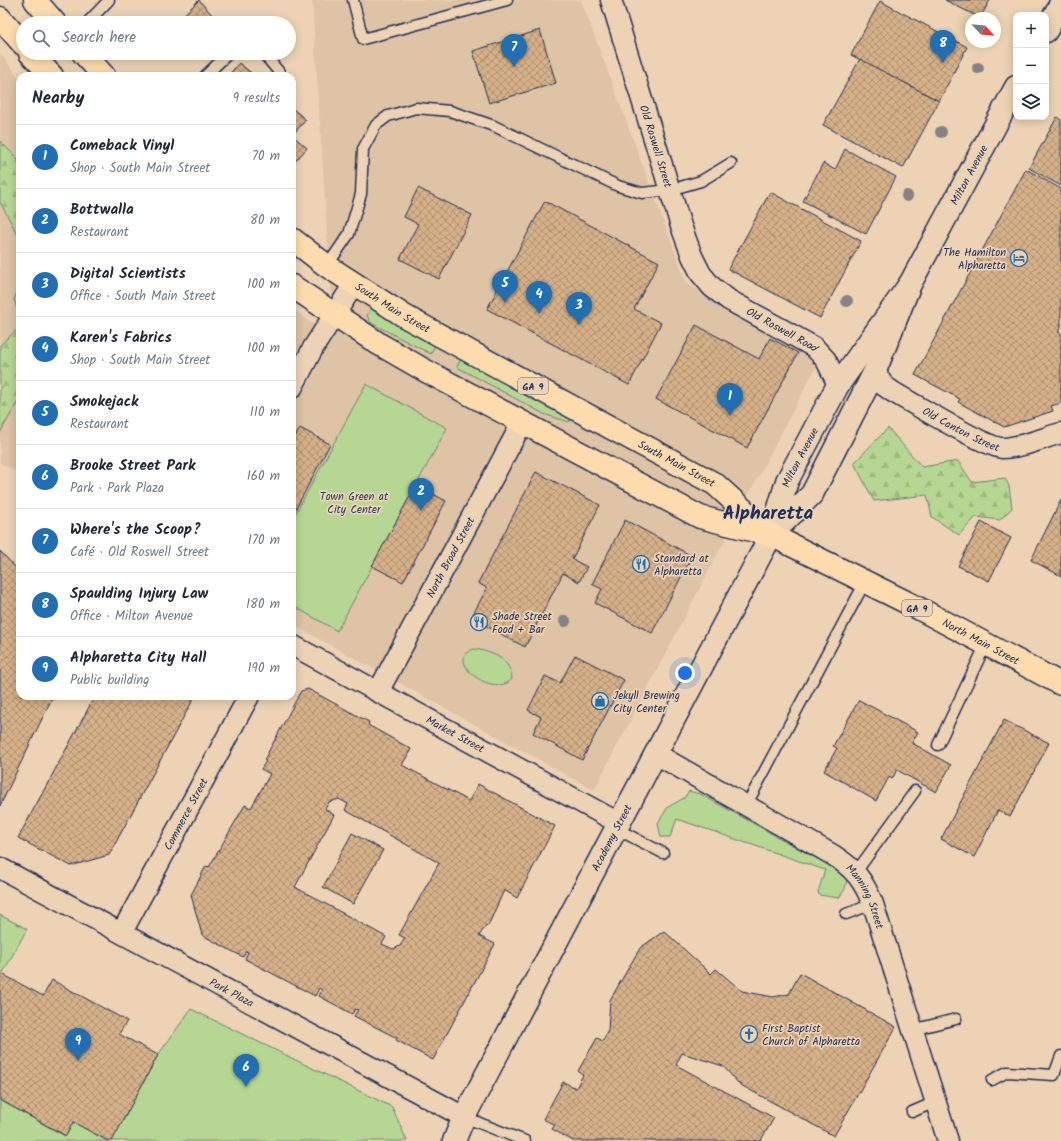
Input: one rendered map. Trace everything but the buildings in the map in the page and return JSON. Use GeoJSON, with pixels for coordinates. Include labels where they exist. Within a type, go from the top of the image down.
{"type":"FeatureCollection","features":[{"type":"Feature","properties":{"kind":"main road"},"geometry":{"type":"LineString","coordinates":[[35,0],[49,16]]}},
{"type":"Feature","properties":{"kind":"main road"},"geometry":{"type":"LineString","coordinates":[[0,18],[16,36]]}},
{"type":"Feature","properties":{"kind":"main road"},"geometry":{"type":"LineString","coordinates":[[37,60],[48,72]]}},
{"type":"Feature","properties":{"kind":"main road"},"geometry":{"type":"LineString","coordinates":[[89,60],[100,72]]}},
{"type":"Feature","properties":{"kind":"main road","name":"South Main Street"},"geometry":{"type":"LineString","coordinates":[[296,242],[327,266],[406,317],[462,349],[715,484],[771,535]]}},
{"type":"Feature","properties":{"kind":"main road","name":"GA 9"},"geometry":{"type":"LineString","coordinates":[[296,289],[379,344],[522,423],[700,517],[771,535]]}},
{"type":"Feature","properties":{"kind":"main road","name":"North Main Street"},"geometry":{"type":"LineString","coordinates":[[771,535],[986,644],[1061,684]]}},
{"type":"Feature","properties":{"kind":"street","name":"Old Roswell Street"},"geometry":{"type":"LineString","coordinates":[[611,0],[692,256],[701,274],[712,287]]}},
{"type":"Feature","properties":{"kind":"street"},"geometry":{"type":"LineString","coordinates":[[1049,25],[1061,3]]}},
{"type":"Feature","properties":{"kind":"street","name":"Milton Avenue"},"geometry":{"type":"LineString","coordinates":[[771,535],[812,494],[876,371],[910,284],[1013,93]]}},
{"type":"Feature","properties":{"kind":"street"},"geometry":{"type":"LineString","coordinates":[[296,380],[313,348],[354,284]]}},
{"type":"Feature","properties":{"kind":"street","name":"Milton Avenue"},"geometry":{"type":"LineString","coordinates":[[771,535],[787,481],[838,385],[910,284]]}},
{"type":"Feature","properties":{"kind":"street","name":"Old Roswell Road"},"geometry":{"type":"LineString","coordinates":[[712,287],[729,300],[814,346],[826,360],[838,385]]}},
{"type":"Feature","properties":{"kind":"street","name":"Old Canton Street"},"geometry":{"type":"LineString","coordinates":[[876,371],[883,385],[893,392],[979,439],[1001,448],[1024,444],[1061,433]]}},
{"type":"Feature","properties":{"kind":"street","name":"North Broad Street"},"geometry":{"type":"LineString","coordinates":[[378,692],[522,423]]}},
{"type":"Feature","properties":{"kind":"street","name":"Academy Street"},"geometry":{"type":"LineString","coordinates":[[454,1141],[464,1118],[771,535]]}},
{"type":"Feature","properties":{"kind":"street","name":"Market Street"},"geometry":{"type":"LineString","coordinates":[[296,647],[618,826]]}},
{"type":"Feature","properties":{"kind":"street","name":"Commerce Street"},"geometry":{"type":"LineString","coordinates":[[122,932],[247,700]]}},
{"type":"Feature","properties":{"kind":"street","name":"Manning Street"},"geometry":{"type":"LineString","coordinates":[[656,754],[833,855],[856,872],[865,886],[873,904],[948,1141]]}},
{"type":"Feature","properties":{"kind":"street","name":"Park Plaza"},"geometry":{"type":"LineString","coordinates":[[0,868],[122,932],[464,1118]]}},
{"type":"Feature","properties":{"kind":"lane"},"geometry":{"type":"LineString","coordinates":[[94,16],[109,0]]}},
{"type":"Feature","properties":{"kind":"lane"},"geometry":{"type":"LineString","coordinates":[[353,0],[363,40],[508,0]]}},
{"type":"Feature","properties":{"kind":"lane"},"geometry":{"type":"LineString","coordinates":[[209,72],[222,60]]}},
{"type":"Feature","properties":{"kind":"lane"},"geometry":{"type":"LineString","coordinates":[[269,60],[278,72]]}},
{"type":"Feature","properties":{"kind":"lane"},"geometry":{"type":"LineString","coordinates":[[327,266],[349,234],[361,194],[363,149],[376,125],[388,116],[416,108],[450,111],[494,126],[618,186],[642,193],[670,190],[701,181],[731,163]]}},
{"type":"Feature","properties":{"kind":"lane"},"geometry":{"type":"LineString","coordinates":[[746,806],[865,582]]}},
{"type":"Feature","properties":{"kind":"lane"},"geometry":{"type":"LineString","coordinates":[[938,746],[986,644]]}},
{"type":"Feature","properties":{"kind":"lane"},"geometry":{"type":"LineString","coordinates":[[856,872],[915,792]]}},
{"type":"Feature","properties":{"kind":"lane"},"geometry":{"type":"LineString","coordinates":[[618,826],[663,853]]}},
{"type":"Feature","properties":{"kind":"lane"},"geometry":{"type":"LineString","coordinates":[[846,914],[873,904]]}},
{"type":"Feature","properties":{"kind":"lane"},"geometry":{"type":"LineString","coordinates":[[912,1030],[956,1019]]}},
{"type":"Feature","properties":{"kind":"lane"},"geometry":{"type":"LineString","coordinates":[[992,1080],[1007,1072],[1054,1075],[1061,1056]]}},
{"type":"Feature","properties":{"kind":"lane"},"geometry":{"type":"LineString","coordinates":[[912,1112],[935,1102]]}},
{"type":"Feature","properties":{"kind":"lane"},"geometry":{"type":"LineString","coordinates":[[464,1118],[526,1141]]}},
{"type":"Feature","properties":{"kind":"shaded area"},"geometry":{"type":"Polygon","coordinates":[[[312,0],[581,0],[687,284],[821,357],[594,790],[296,626],[296,311],[334,340],[312,0]]]}},
{"type":"Feature","properties":{"kind":"shaded area"},"geometry":{"type":"Polygon","coordinates":[[[0,53],[16,74],[16,472],[0,463],[0,53]]]}},
{"type":"Feature","properties":{"kind":"green space"},"geometry":{"type":"Polygon","coordinates":[[[0,141],[16,157],[16,232],[0,202],[0,141]]]}},
{"type":"Feature","properties":{"kind":"green space"},"geometry":{"type":"Polygon","coordinates":[[[16,295],[16,306],[14,299],[16,295]]]}},
{"type":"Feature","properties":{"kind":"green space"},"geometry":{"type":"Polygon","coordinates":[[[376,307],[436,342],[431,354],[371,323],[367,316],[371,308],[376,307]]]}},
{"type":"Feature","properties":{"kind":"green space"},"geometry":{"type":"Polygon","coordinates":[[[16,331],[16,405],[0,433],[0,345],[16,331]]]}},
{"type":"Feature","properties":{"kind":"green space"},"geometry":{"type":"Polygon","coordinates":[[[462,356],[571,418],[569,422],[544,414],[457,367],[462,356]]]}},
{"type":"Feature","properties":{"kind":"green space","name":"Town Green at City Center"},"geometry":{"type":"Polygon","coordinates":[[[366,384],[447,428],[337,631],[296,607],[296,513],[366,384]]]}},
{"type":"Feature","properties":{"kind":"green space"},"geometry":{"type":"Polygon","coordinates":[[[888,428],[922,467],[958,461],[972,482],[1005,478],[1009,486],[1012,508],[1000,520],[976,517],[959,535],[932,517],[927,495],[874,501],[854,463],[888,428]]]}},
{"type":"Feature","properties":{"kind":"green space"},"geometry":{"type":"Polygon","coordinates":[[[473,649],[487,652],[499,657],[508,666],[512,679],[499,685],[490,684],[474,676],[468,670],[464,657],[466,653],[473,649]]]}},
{"type":"Feature","properties":{"kind":"green space"},"geometry":{"type":"Polygon","coordinates":[[[689,791],[700,794],[843,873],[847,879],[845,889],[839,898],[819,895],[818,892],[825,870],[677,819],[670,837],[661,837],[658,823],[668,807],[684,798],[689,791]]]}},
{"type":"Feature","properties":{"kind":"green space"},"geometry":{"type":"Polygon","coordinates":[[[0,915],[27,929],[0,978],[0,915]]]}},
{"type":"Feature","properties":{"kind":"green space"},"geometry":{"type":"Polygon","coordinates":[[[191,1009],[392,1107],[407,1141],[112,1141],[158,1055],[191,1009]]]}},
{"type":"Feature","properties":{"kind":"green space"},"geometry":{"type":"Polygon","coordinates":[[[0,1100],[65,1136],[73,1122],[108,1141],[0,1141],[0,1100]]]}},
{"type":"Feature","properties":{"kind":"place","name":"Spaulding Injury Law"},"geometry":{"type":"Point","coordinates":[943,63]}},
{"type":"Feature","properties":{"kind":"place","name":"Where's the Scoop?"},"geometry":{"type":"Point","coordinates":[514,67]}},
{"type":"Feature","properties":{"kind":"place","name":"The Hamilton Alpharetta"},"geometry":{"type":"Point","coordinates":[1019,258]}},
{"type":"Feature","properties":{"kind":"place","name":"Smokejack"},"geometry":{"type":"Point","coordinates":[505,303]}},
{"type":"Feature","properties":{"kind":"place","name":"Karen's Fabrics"},"geometry":{"type":"Point","coordinates":[539,314]}},
{"type":"Feature","properties":{"kind":"place","name":"Digital Scientists"},"geometry":{"type":"Point","coordinates":[579,325]}},
{"type":"Feature","properties":{"kind":"place","name":"Comeback Vinyl"},"geometry":{"type":"Point","coordinates":[730,416]}},
{"type":"Feature","properties":{"kind":"place","name":"Bottwalla"},"geometry":{"type":"Point","coordinates":[421,511]}},
{"type":"Feature","properties":{"kind":"place","name":"Standard at Alpharetta"},"geometry":{"type":"Point","coordinates":[641,564]}},
{"type":"Feature","properties":{"kind":"place","name":"Shade Street Food + Bar"},"geometry":{"type":"Point","coordinates":[479,622]}},
{"type":"Feature","properties":{"kind":"place","name":"Jekyll Brewing City Center"},"geometry":{"type":"Point","coordinates":[600,701]}},
{"type":"Feature","properties":{"kind":"place","name":"First Baptist Church of Alpharetta"},"geometry":{"type":"Point","coordinates":[749,1034]}},
{"type":"Feature","properties":{"kind":"place","name":"Alpharetta City Hall"},"geometry":{"type":"Point","coordinates":[78,1061]}},
{"type":"Feature","properties":{"kind":"place","name":"Brooke Street Park"},"geometry":{"type":"Point","coordinates":[246,1087]}},
{"type":"Feature","properties":{"kind":"district","name":"Alpharetta"},"geometry":{"type":"Point","coordinates":[768,512]}}]}
